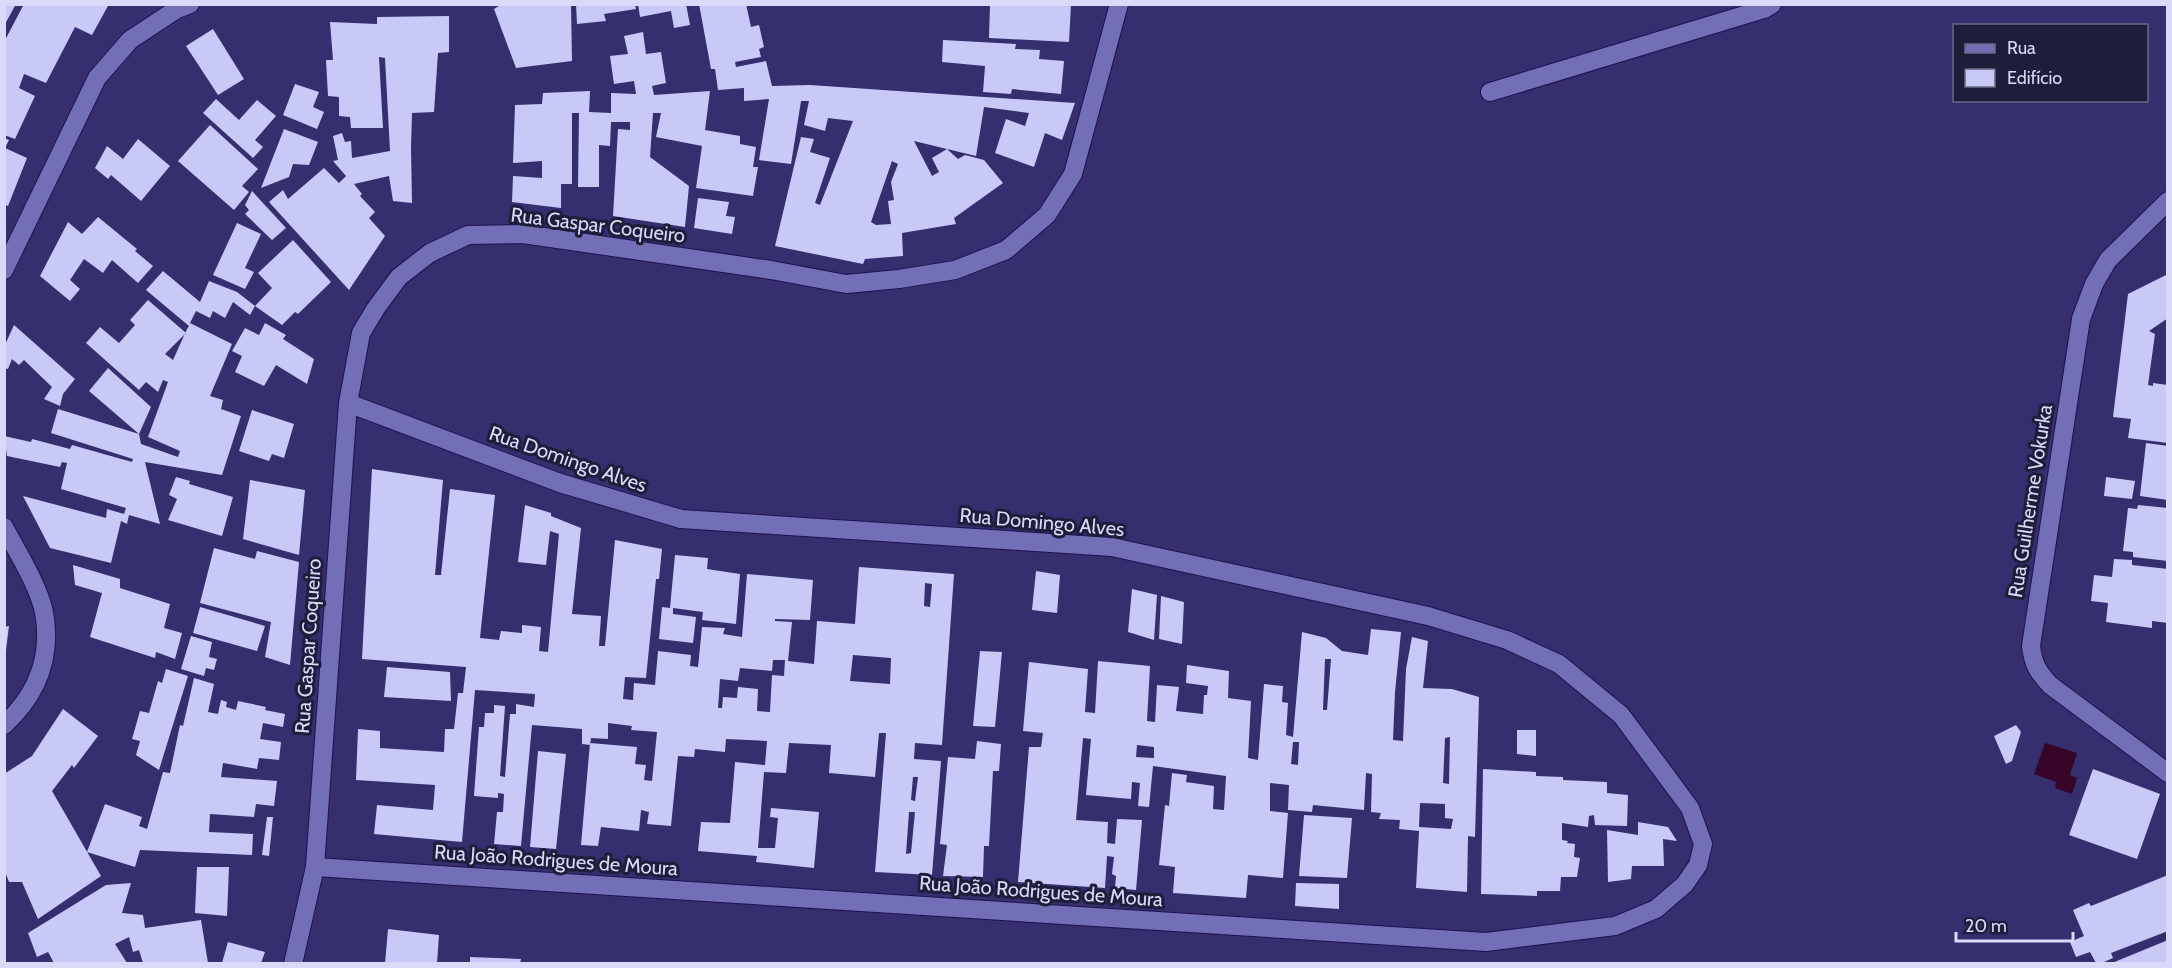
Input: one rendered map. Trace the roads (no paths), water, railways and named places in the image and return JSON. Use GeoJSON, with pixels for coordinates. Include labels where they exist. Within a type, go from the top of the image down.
{"type":"FeatureCollection","features":[{"type":"Feature","properties":{"kind":"street"},"geometry":{"type":"LineString","coordinates":[[4,270],[97,78],[130,40],[177,9],[190,4]]}},
{"type":"Feature","properties":{"kind":"street","name":"Rua Gaspar Coqueiro"},"geometry":{"type":"LineString","coordinates":[[293,963],[315,867],[348,403],[361,333],[399,277],[430,253],[468,235],[523,234],[771,270],[846,284],[955,270],[1006,250],[1047,215],[1073,174],[1119,4]]}},
{"type":"Feature","properties":{"kind":"street"},"geometry":{"type":"LineString","coordinates":[[1490,92],[1764,9],[1773,4]]}},
{"type":"Feature","properties":{"kind":"street","name":"Rua Guilherme Vokurka"},"geometry":{"type":"LineString","coordinates":[[2168,201],[2108,260],[2094,284],[2081,319],[2031,646],[2032,663],[2050,685],[2168,773]]}},
{"type":"Feature","properties":{"kind":"street","name":"Rua Domingo Alves"},"geometry":{"type":"LineString","coordinates":[[348,403],[560,483],[681,519],[1112,547],[1428,616],[1507,640],[1559,664],[1621,715],[1690,808],[1697,824]]}},
{"type":"Feature","properties":{"kind":"street"},"geometry":{"type":"LineString","coordinates":[[4,527],[27,570],[44,611],[46,656],[34,690],[4,725]]}},
{"type":"Feature","properties":{"kind":"street","name":"Rua João Rodrigues de Moura"},"geometry":{"type":"LineString","coordinates":[[315,867],[1486,942],[1615,926],[1656,909],[1685,884],[1698,865],[1703,844],[1697,824]]}}]}
